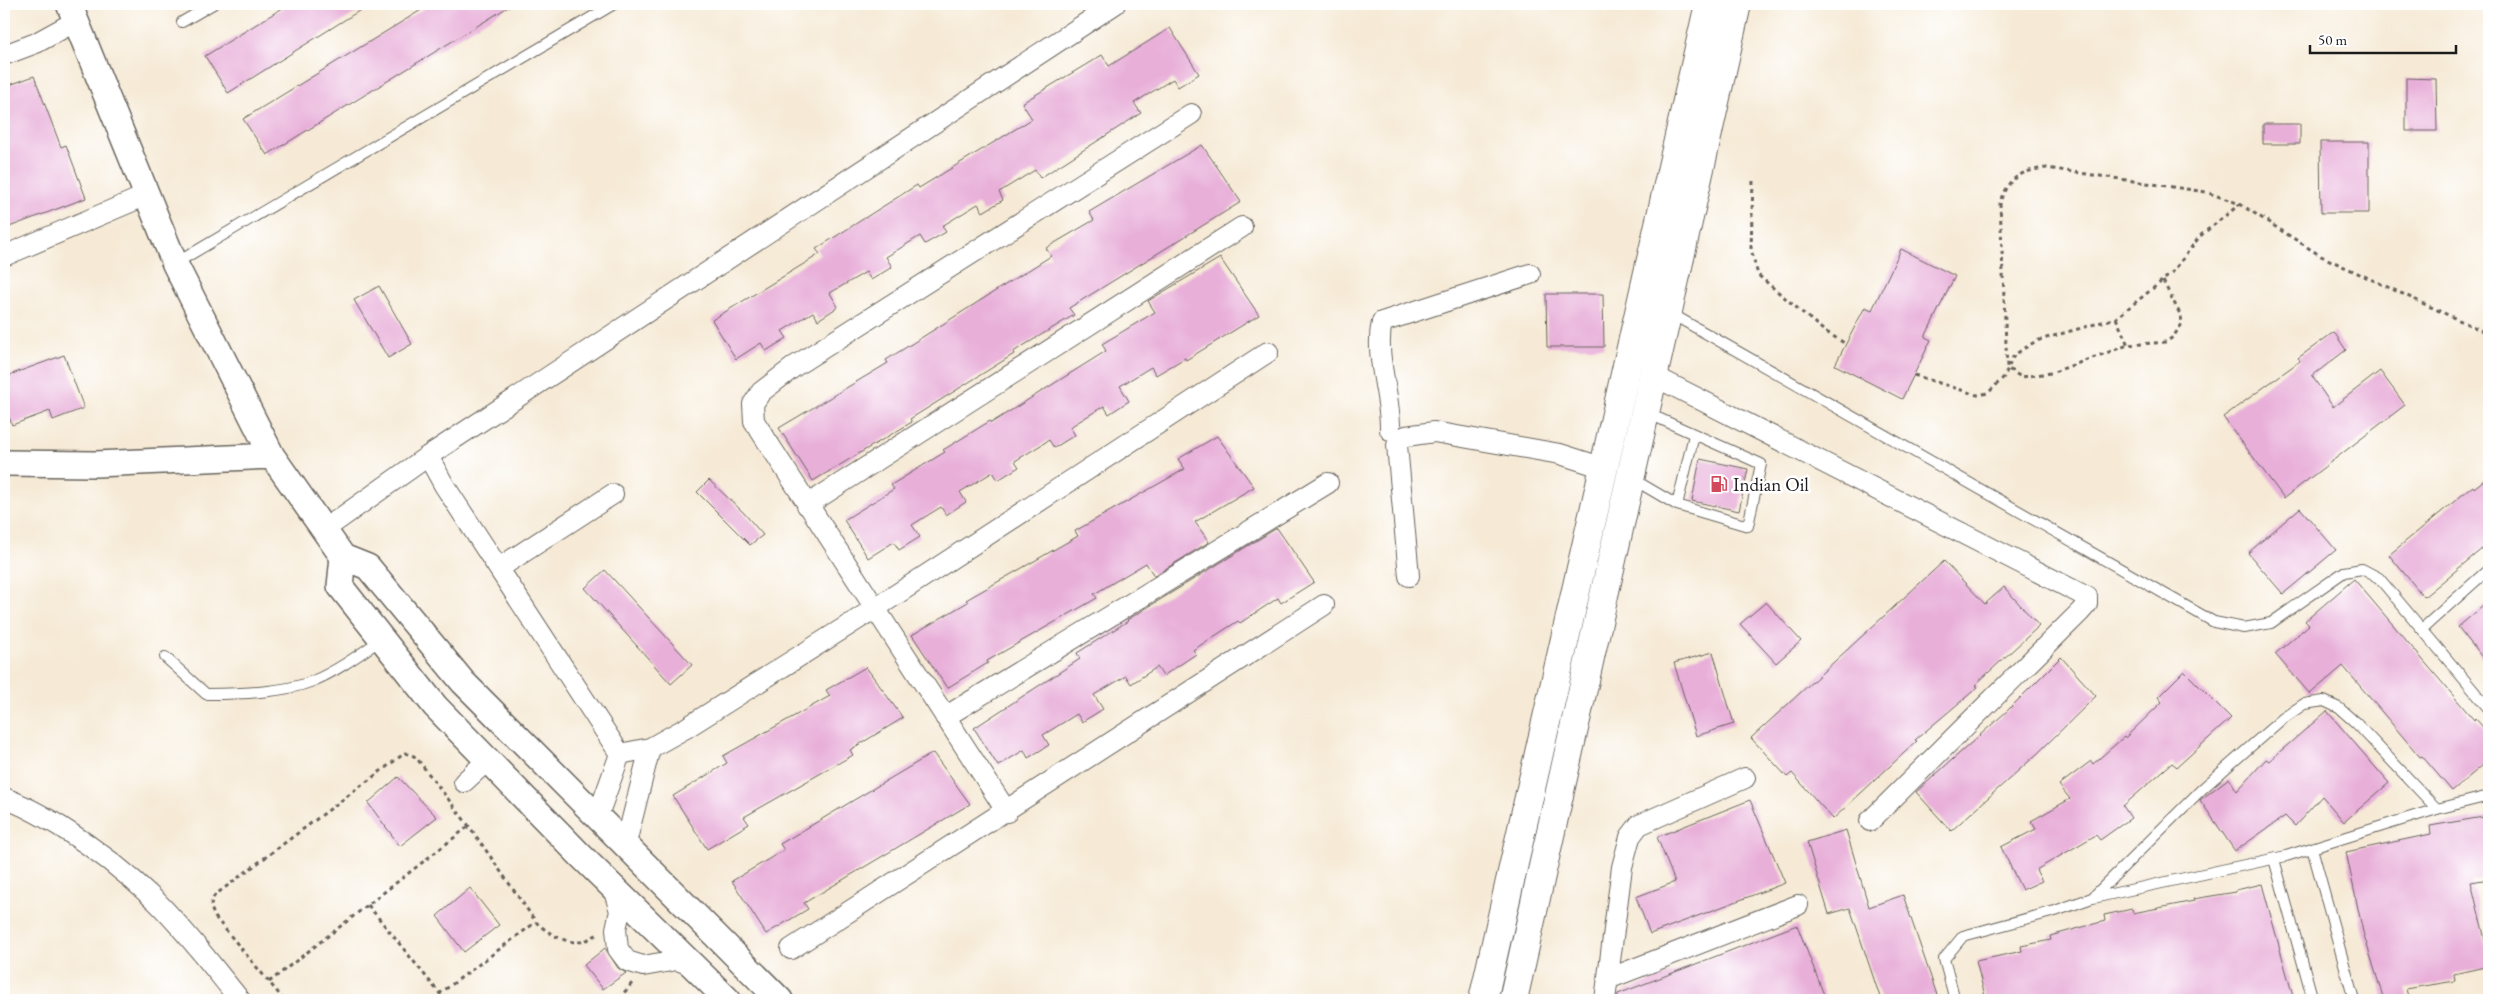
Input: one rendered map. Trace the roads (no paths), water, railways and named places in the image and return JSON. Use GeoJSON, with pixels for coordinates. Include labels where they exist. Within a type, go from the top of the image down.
{"type":"FeatureCollection","features":[{"type":"Feature","properties":{"kind":"main road"},"geometry":{"type":"LineString","coordinates":[[1483,1000],[1709,4]]}},
{"type":"Feature","properties":{"kind":"main road"},"geometry":{"type":"LineString","coordinates":[[1513,1000],[1737,4]]}},
{"type":"Feature","properties":{"kind":"street"},"geometry":{"type":"LineString","coordinates":[[325,529],[428,456],[1115,4]]}},
{"type":"Feature","properties":{"kind":"street"},"geometry":{"type":"LineString","coordinates":[[4,56],[36,43],[72,12],[175,264],[272,456],[343,557],[368,567],[464,682],[596,818],[780,1000]]}},
{"type":"Feature","properties":{"kind":"street"},"geometry":{"type":"LineString","coordinates":[[1007,812],[754,421],[753,404],[761,392],[795,366],[1190,114]]}},
{"type":"Feature","properties":{"kind":"street"},"geometry":{"type":"LineString","coordinates":[[4,256],[147,195]]}},
{"type":"Feature","properties":{"kind":"street"},"geometry":{"type":"LineString","coordinates":[[808,505],[1242,226]]}},
{"type":"Feature","properties":{"kind":"street"},"geometry":{"type":"LineString","coordinates":[[1409,576],[1398,437],[1391,411],[1378,338],[1382,322],[1530,274]]}},
{"type":"Feature","properties":{"kind":"street"},"geometry":{"type":"LineString","coordinates":[[620,754],[650,748],[874,609],[1268,352]]}},
{"type":"Feature","properties":{"kind":"street"},"geometry":{"type":"LineString","coordinates":[[1654,376],[2087,597],[2087,604],[2080,612],[1870,821]]}},
{"type":"Feature","properties":{"kind":"street"},"geometry":{"type":"LineString","coordinates":[[1398,437],[1434,432],[1560,454],[1604,468]]}},
{"type":"Feature","properties":{"kind":"street"},"geometry":{"type":"LineString","coordinates":[[4,463],[96,464],[272,456]]}},
{"type":"Feature","properties":{"kind":"street"},"geometry":{"type":"LineString","coordinates":[[428,456],[444,485],[620,754]]}},
{"type":"Feature","properties":{"kind":"street"},"geometry":{"type":"LineString","coordinates":[[945,717],[1328,483]]}},
{"type":"Feature","properties":{"kind":"street"},"geometry":{"type":"LineString","coordinates":[[499,568],[613,494]]}},
{"type":"Feature","properties":{"kind":"street"},"geometry":{"type":"LineString","coordinates":[[343,557],[340,586],[435,706],[613,888],[728,1000]]}},
{"type":"Feature","properties":{"kind":"street"},"geometry":{"type":"LineString","coordinates":[[791,949],[1007,812],[1324,605]]}},
{"type":"Feature","properties":{"kind":"street"},"geometry":{"type":"LineString","coordinates":[[625,847],[650,748]]}},
{"type":"Feature","properties":{"kind":"street"},"geometry":{"type":"LineString","coordinates":[[596,818],[620,754]]}},
{"type":"Feature","properties":{"kind":"street"},"geometry":{"type":"LineString","coordinates":[[464,782],[488,760]]}},
{"type":"Feature","properties":{"kind":"street"},"geometry":{"type":"LineString","coordinates":[[1605,1000],[1622,867],[1630,837],[1639,825],[1745,778]]}},
{"type":"Feature","properties":{"kind":"street"},"geometry":{"type":"LineString","coordinates":[[4,798],[18,803],[89,844],[137,884],[180,927],[240,1000]]}},
{"type":"Feature","properties":{"kind":"street"},"geometry":{"type":"LineString","coordinates":[[613,888],[620,910],[616,929],[623,961],[643,966],[677,960],[693,966]]}},
{"type":"Feature","properties":{"kind":"street"},"geometry":{"type":"LineString","coordinates":[[1608,979],[1798,905]]}},
{"type":"Feature","properties":{"kind":"lane"},"geometry":{"type":"LineString","coordinates":[[182,22],[213,4]]}},
{"type":"Feature","properties":{"kind":"lane"},"geometry":{"type":"LineString","coordinates":[[175,264],[614,4]]}},
{"type":"Feature","properties":{"kind":"lane"},"geometry":{"type":"LineString","coordinates":[[1667,311],[2214,622],[2244,628],[2271,623],[2344,572],[2362,569],[2379,578],[2489,709]]}},
{"type":"Feature","properties":{"kind":"lane"},"geometry":{"type":"LineString","coordinates":[[1630,477],[1677,505],[1748,526],[1761,464],[1646,412]]}},
{"type":"Feature","properties":{"kind":"lane"},"geometry":{"type":"LineString","coordinates":[[1677,505],[1694,435]]}},
{"type":"Feature","properties":{"kind":"lane"},"geometry":{"type":"LineString","coordinates":[[2422,628],[2489,569]]}},
{"type":"Feature","properties":{"kind":"lane"},"geometry":{"type":"LineString","coordinates":[[165,657],[206,694],[230,694],[288,687],[312,681],[382,639]]}},
{"type":"Feature","properties":{"kind":"lane"},"geometry":{"type":"LineString","coordinates":[[2092,898],[2202,789],[2282,719],[2304,704],[2324,701],[2339,708],[2356,723],[2437,809]]}},
{"type":"Feature","properties":{"kind":"lane"},"geometry":{"type":"LineString","coordinates":[[1955,1000],[1944,959],[1964,936],[2055,911],[2092,898],[2274,859],[2437,809],[2489,796]]}},
{"type":"Feature","properties":{"kind":"lane"},"geometry":{"type":"LineString","coordinates":[[2312,848],[2354,1000]]}},
{"type":"Feature","properties":{"kind":"lane"},"geometry":{"type":"LineString","coordinates":[[2274,859],[2312,1000]]}},
{"type":"Feature","properties":{"kind":"place","name":"Indian Oil"},"geometry":{"type":"Point","coordinates":[1719,484]}}]}
